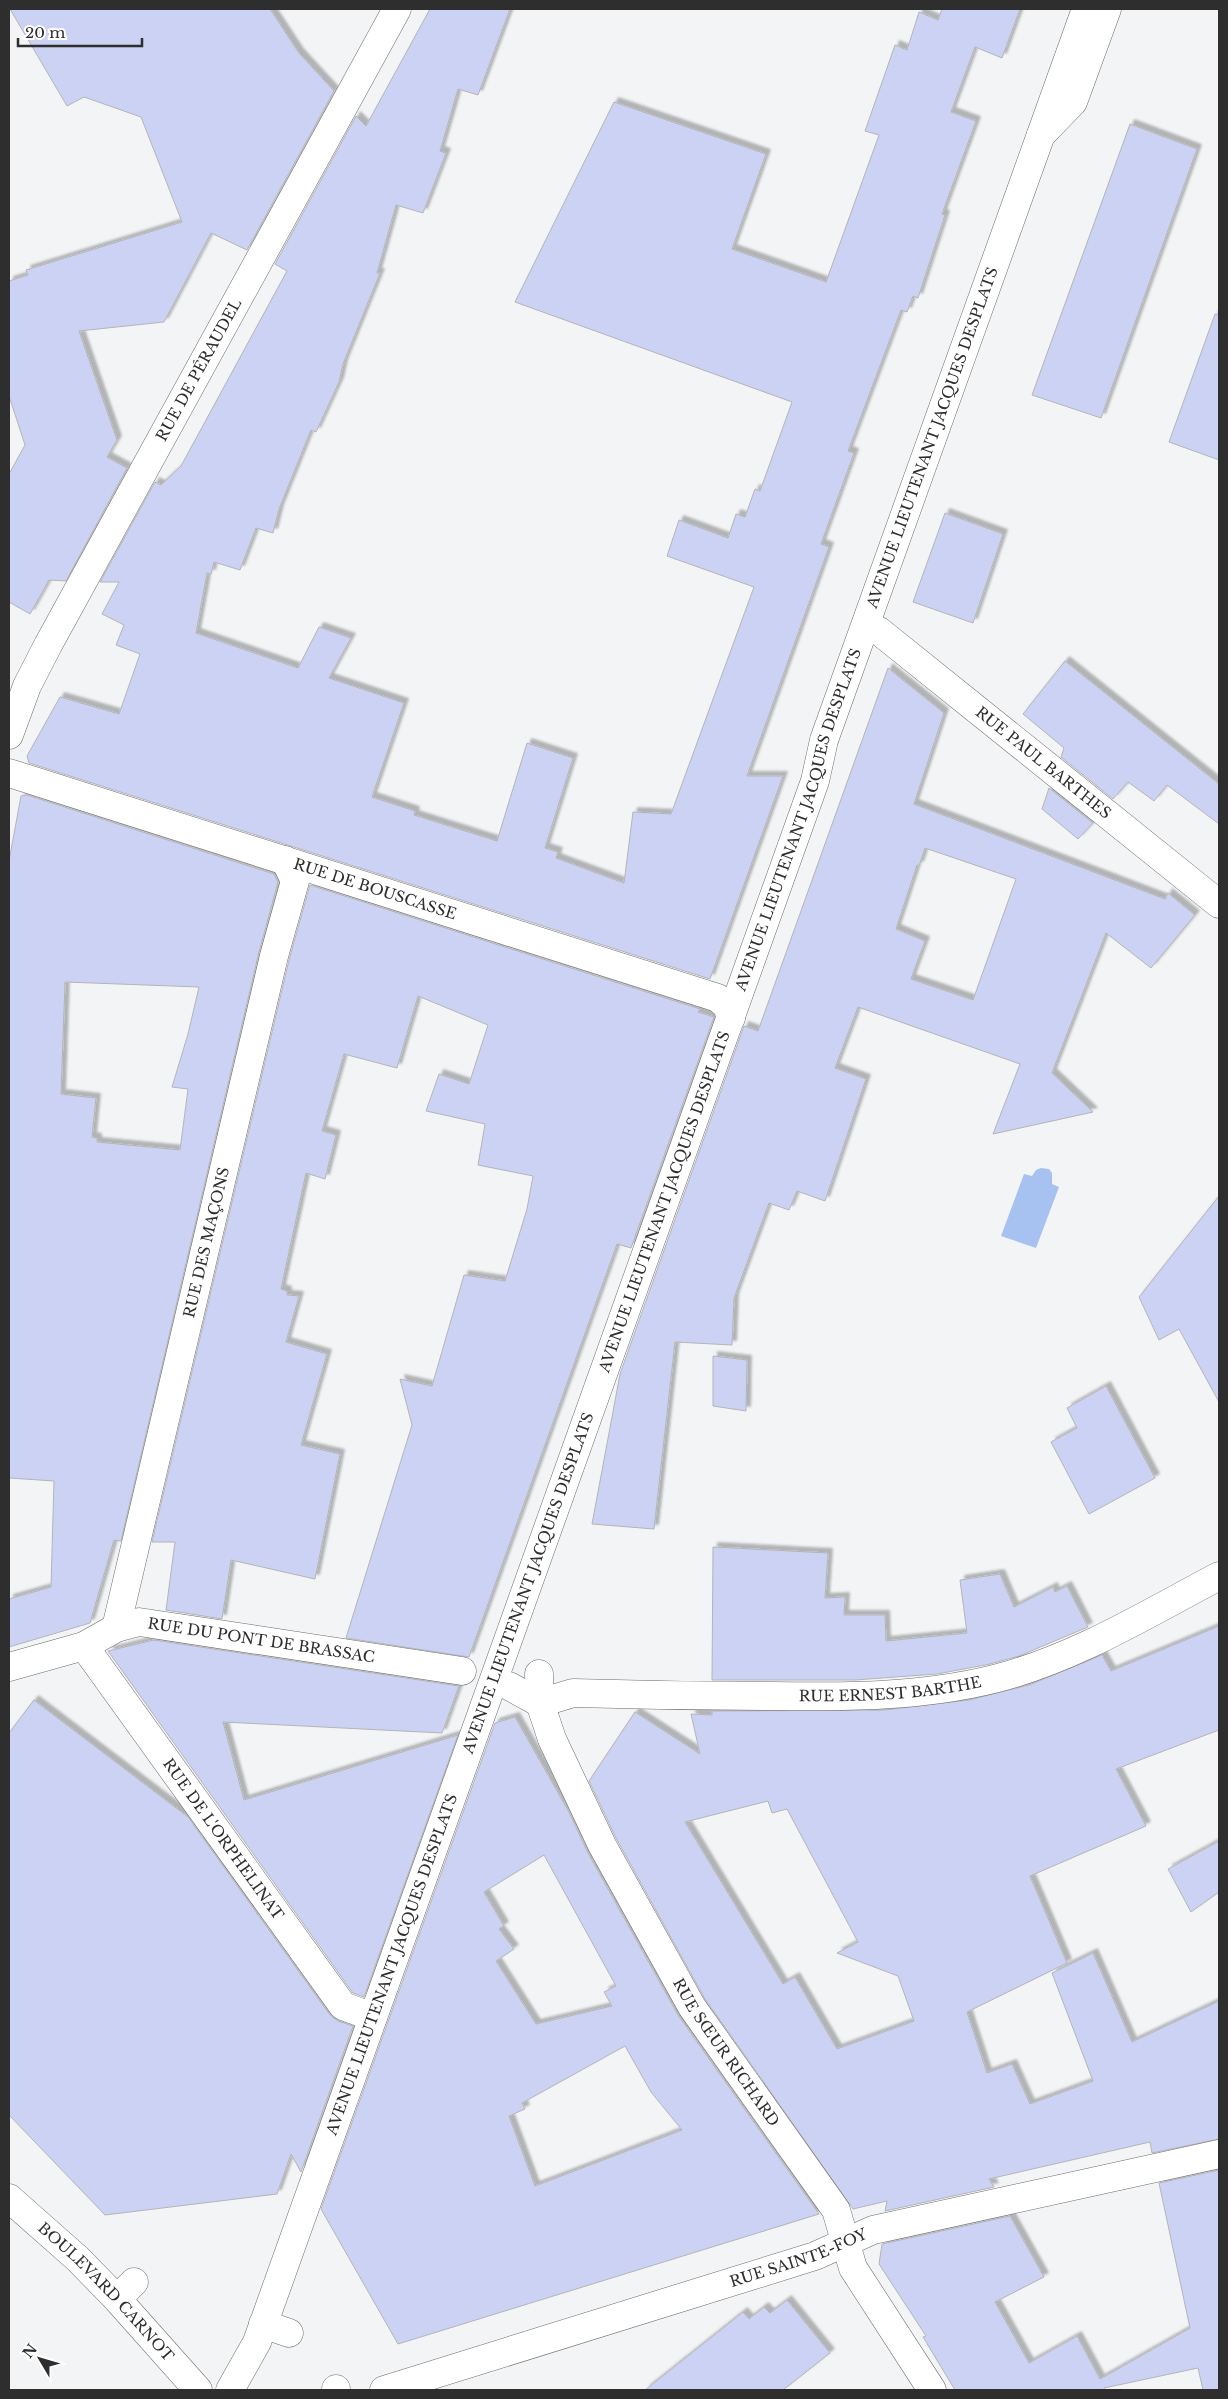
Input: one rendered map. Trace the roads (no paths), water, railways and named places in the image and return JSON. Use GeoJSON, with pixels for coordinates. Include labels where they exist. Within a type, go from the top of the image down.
{"type":"FeatureCollection","features":[{"type":"Feature","properties":{"kind":"street","name":"RUE DE PÉRAUDEL"},"geometry":{"type":"LineString","coordinates":[[9,735],[27,686],[48,645],[397,9]]}},
{"type":"Feature","properties":{"kind":"street","name":"AVENUE LIEUTENANT JACQUES DESPLATS"},"geometry":{"type":"LineString","coordinates":[[230,2390],[257,2342],[276,2269],[374,2017],[815,781],[824,740],[1086,9]]}},
{"type":"Feature","properties":{"kind":"street"},"geometry":{"type":"LineString","coordinates":[[1041,135],[1073,102],[1107,9]]}},
{"type":"Feature","properties":{"kind":"street","name":"RUE PAUL BARTHES"},"geometry":{"type":"LineString","coordinates":[[866,625],[879,631],[1219,904]]}},
{"type":"Feature","properties":{"kind":"street","name":"RUE DE BOUSCASSE"},"geometry":{"type":"LineString","coordinates":[[9,772],[718,998],[727,1006],[730,1018]]}},
{"type":"Feature","properties":{"kind":"street","name":"RUE DES MAÇONS"},"geometry":{"type":"LineString","coordinates":[[116,1628],[274,956],[295,881],[285,860]]}},
{"type":"Feature","properties":{"kind":"street","name":"RUE ERNEST BARTHE"},"geometry":{"type":"LineString","coordinates":[[540,1703],[572,1693],[858,1697],[960,1686],[995,1679],[1048,1662],[1097,1640],[1219,1576]]}},
{"type":"Feature","properties":{"kind":"street","name":"RUE DU PONT DE BRASSAC"},"geometry":{"type":"LineString","coordinates":[[9,1667],[84,1646],[116,1628],[139,1622],[462,1671]]}},
{"type":"Feature","properties":{"kind":"street","name":"RUE DE L'ORPHELINAT"},"geometry":{"type":"LineString","coordinates":[[84,1646],[344,2006],[374,2017]]}},
{"type":"Feature","properties":{"kind":"street","name":"RUE SŒUR RICHARD"},"geometry":{"type":"LineString","coordinates":[[539,1674],[540,1703],[552,1739],[602,1845],[692,2007],[836,2210],[853,2268],[932,2390]]}},
{"type":"Feature","properties":{"kind":"street"},"geometry":{"type":"LineString","coordinates":[[509,1686],[540,1703]]}},
{"type":"Feature","properties":{"kind":"street","name":"RUE SAINTE-FOY"},"geometry":{"type":"LineString","coordinates":[[384,2390],[815,2256],[873,2230],[1219,2154]]}},
{"type":"Feature","properties":{"kind":"street","name":"BOULEVARD CARNOT"},"geometry":{"type":"LineString","coordinates":[[9,2198],[78,2259],[126,2290],[198,2390]]}},
{"type":"Feature","properties":{"kind":"street"},"geometry":{"type":"LineString","coordinates":[[263,2324],[288,2333]]}},
{"type":"Feature","properties":{"kind":"water"},"geometry":{"type":"Polygon","coordinates":[[[1041,1168],[1049,1169],[1052,1173],[1052,1184],[1059,1187],[1036,1248],[1001,1236],[1024,1174],[1032,1176],[1036,1170],[1041,1168]]]}}]}
